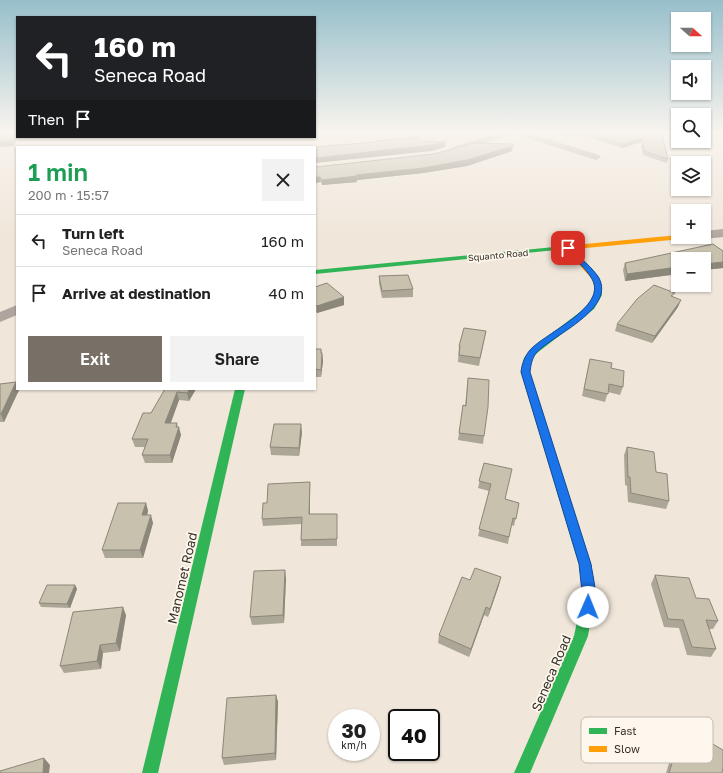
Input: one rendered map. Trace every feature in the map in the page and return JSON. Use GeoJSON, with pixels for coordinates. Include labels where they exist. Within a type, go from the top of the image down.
{"type":"FeatureCollection","features":[{"type":"Feature","properties":{"kind":"street"},"geometry":{"type":"LineString","coordinates":[[711,234],[723,233]]}},
{"type":"Feature","properties":{"kind":"street","name":"Squanto Road"},"geometry":{"type":"LineString","coordinates":[[316,272],[671,238]]}},
{"type":"Feature","properties":{"kind":"street","name":"Seneca Road"},"geometry":{"type":"LineString","coordinates":[[522,773],[581,636],[588,607],[589,592],[585,564],[525,372],[526,363],[534,351],[585,312],[594,303],[598,295],[598,286],[595,278],[568,248]]}},
{"type":"Feature","properties":{"kind":"street","name":"Manomet Road"},"geometry":{"type":"LineString","coordinates":[[150,773],[240,390]]}},
{"type":"Feature","properties":{"kind":"building"},"geometry":{"type":"Polygon","coordinates":[[[316,167],[428,167],[322,180],[320,177],[316,177],[316,167]]]}},
{"type":"Feature","properties":{"kind":"building"},"geometry":{"type":"Polygon","coordinates":[[[713,244],[723,251],[723,262],[711,263],[711,252],[676,252],[713,244]]]}},
{"type":"Feature","properties":{"kind":"building"},"geometry":{"type":"Polygon","coordinates":[[[671,253],[671,268],[627,274],[625,263],[671,253]]]}},
{"type":"Feature","properties":{"kind":"building"},"geometry":{"type":"Polygon","coordinates":[[[408,275],[413,289],[382,291],[379,276],[408,275]]]}},
{"type":"Feature","properties":{"kind":"building"},"geometry":{"type":"Polygon","coordinates":[[[327,283],[344,297],[317,306],[316,287],[327,283]]]}},
{"type":"Feature","properties":{"kind":"building"},"geometry":{"type":"Polygon","coordinates":[[[654,285],[675,293],[671,296],[681,300],[655,336],[617,324],[637,299],[654,285]]]}},
{"type":"Feature","properties":{"kind":"building"},"geometry":{"type":"Polygon","coordinates":[[[464,328],[486,331],[480,358],[459,355],[459,346],[464,328]]]}},
{"type":"Feature","properties":{"kind":"building"},"geometry":{"type":"Polygon","coordinates":[[[316,349],[321,349],[322,353],[321,370],[316,369],[316,349]]]}},
{"type":"Feature","properties":{"kind":"building"},"geometry":{"type":"Polygon","coordinates":[[[590,359],[612,363],[611,368],[624,371],[623,387],[609,384],[608,394],[584,389],[590,359]]]}},
{"type":"Feature","properties":{"kind":"building"},"geometry":{"type":"Polygon","coordinates":[[[468,378],[489,380],[488,407],[484,436],[459,433],[463,405],[466,406],[468,378]]]}},
{"type":"Feature","properties":{"kind":"building"},"geometry":{"type":"Polygon","coordinates":[[[16,382],[1,414],[0,414],[0,384],[16,382]]]}},
{"type":"Feature","properties":{"kind":"building"},"geometry":{"type":"Polygon","coordinates":[[[164,390],[189,390],[187,393],[177,392],[165,423],[177,423],[176,427],[179,427],[170,455],[142,455],[148,439],[132,439],[143,413],[151,413],[164,390]]]}},
{"type":"Feature","properties":{"kind":"building"},"geometry":{"type":"Polygon","coordinates":[[[274,424],[301,424],[299,448],[270,447],[274,424]]]}},
{"type":"Feature","properties":{"kind":"building"},"geometry":{"type":"Polygon","coordinates":[[[627,447],[654,452],[656,472],[667,474],[669,501],[631,493],[630,477],[628,477],[627,447]]]}},
{"type":"Feature","properties":{"kind":"building"},"geometry":{"type":"Polygon","coordinates":[[[484,463],[512,469],[505,499],[519,503],[516,519],[513,518],[509,537],[479,529],[491,484],[479,481],[484,463]]]}},
{"type":"Feature","properties":{"kind":"building"},"geometry":{"type":"Polygon","coordinates":[[[310,482],[309,514],[337,514],[337,539],[301,540],[302,517],[262,519],[263,503],[267,503],[268,484],[310,482]]]}},
{"type":"Feature","properties":{"kind":"building"},"geometry":{"type":"Polygon","coordinates":[[[118,503],[146,503],[142,515],[151,515],[140,550],[102,550],[118,503]]]}},
{"type":"Feature","properties":{"kind":"building"},"geometry":{"type":"Polygon","coordinates":[[[475,568],[501,577],[490,609],[486,607],[471,649],[439,635],[462,577],[470,580],[475,568]]]}},
{"type":"Feature","properties":{"kind":"building"},"geometry":{"type":"Polygon","coordinates":[[[285,570],[283,615],[250,617],[254,571],[285,570]]]}},
{"type":"Feature","properties":{"kind":"building"},"geometry":{"type":"Polygon","coordinates":[[[655,575],[689,578],[696,598],[709,599],[718,621],[706,620],[716,649],[692,647],[683,620],[668,619],[655,575]]]}},
{"type":"Feature","properties":{"kind":"building"},"geometry":{"type":"Polygon","coordinates":[[[47,585],[75,585],[67,604],[39,603],[47,585]]]}},
{"type":"Feature","properties":{"kind":"building"},"geometry":{"type":"Polygon","coordinates":[[[123,607],[116,643],[100,645],[97,661],[60,666],[73,612],[123,607]]]}},
{"type":"Feature","properties":{"kind":"building"},"geometry":{"type":"Polygon","coordinates":[[[276,695],[275,753],[222,758],[227,698],[276,695]]]}},
{"type":"Feature","properties":{"kind":"building"},"geometry":{"type":"Polygon","coordinates":[[[713,744],[723,750],[722,773],[669,773],[672,763],[713,763],[713,744]]]}},
{"type":"Feature","properties":{"kind":"building"},"geometry":{"type":"Polygon","coordinates":[[[44,758],[43,773],[0,773],[0,771],[44,758]]]}},
{"type":"Feature","properties":{"kind":"traffic: fast"},"geometry":{"type":"LineString","coordinates":[[316,272],[575,247]]}},
{"type":"Feature","properties":{"kind":"traffic: fast"},"geometry":{"type":"LineString","coordinates":[[522,773],[581,636],[589,593],[585,564],[525,372],[528,358],[534,351],[591,307],[598,295],[598,287]]}},
{"type":"Feature","properties":{"kind":"traffic: fast"},"geometry":{"type":"LineString","coordinates":[[150,773],[240,390]]}},
{"type":"Feature","properties":{"kind":"traffic: slow"},"geometry":{"type":"LineString","coordinates":[[575,247],[671,238]]}},
{"type":"Feature","properties":{"kind":"traffic: slow"},"geometry":{"type":"LineString","coordinates":[[567,248],[595,278],[598,287]]}},
{"type":"Feature","properties":{"kind":"route"},"geometry":{"type":"LineString","coordinates":[[568,248],[588,268],[595,278],[599,291],[598,295],[591,307],[556,332],[531,354],[526,363],[525,372],[585,564],[589,592],[588,607]]}}]}
